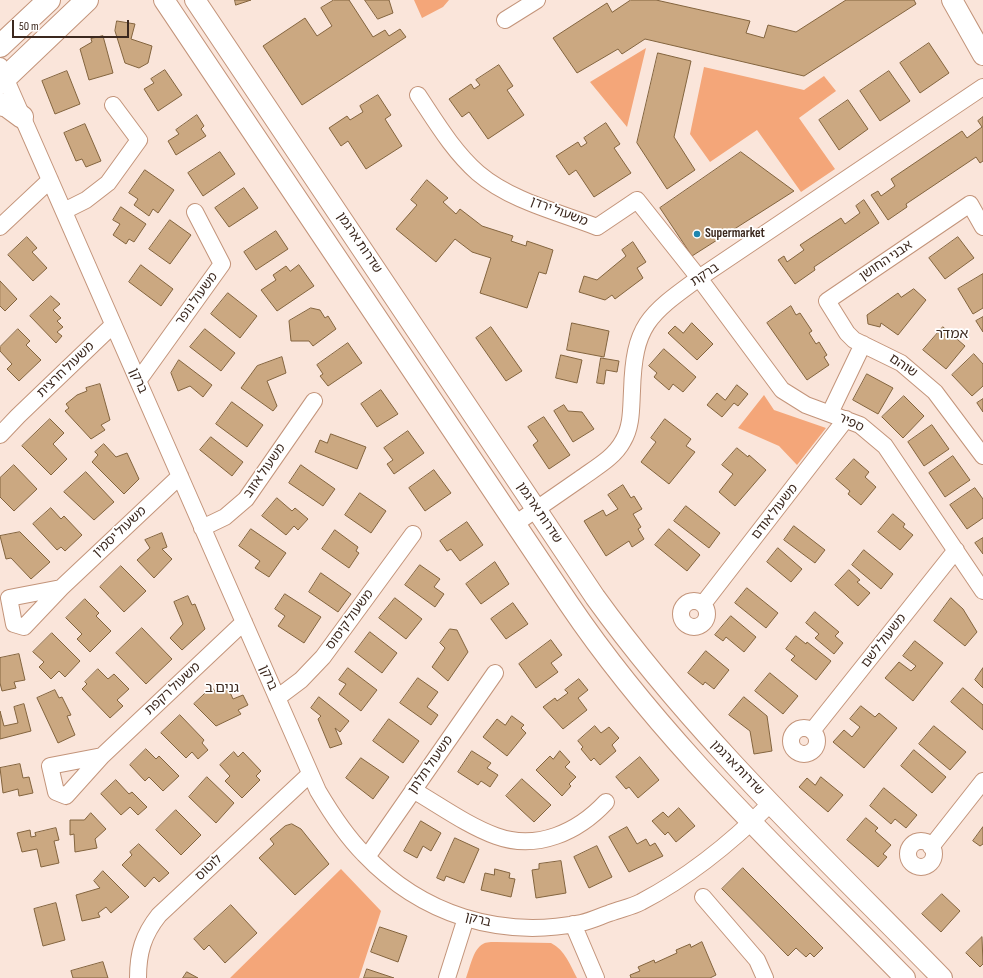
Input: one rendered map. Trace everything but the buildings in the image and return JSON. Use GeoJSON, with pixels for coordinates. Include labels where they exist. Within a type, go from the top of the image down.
{"type":"FeatureCollection","features":[{"type":"Feature","properties":{"kind":"main road"},"geometry":{"type":"LineString","coordinates":[[0,46],[48,0]]}},
{"type":"Feature","properties":{"kind":"main road"},"geometry":{"type":"LineString","coordinates":[[2,76],[87,0]]}},
{"type":"Feature","properties":{"kind":"main road"},"geometry":{"type":"LineString","coordinates":[[0,104],[7,106],[22,117]]}},
{"type":"Feature","properties":{"kind":"street","name":"שדרות ארגמן"},"geometry":{"type":"LineString","coordinates":[[164,0],[515,524],[574,611],[623,677],[680,746],[905,978]]}},
{"type":"Feature","properties":{"kind":"street","name":"שדרות ארגמן"},"geometry":{"type":"LineString","coordinates":[[195,0],[595,597],[643,661],[696,724],[942,978]]}},
{"type":"Feature","properties":{"kind":"street"},"geometry":{"type":"LineString","coordinates":[[505,20],[537,0]]}},
{"type":"Feature","properties":{"kind":"street"},"geometry":{"type":"LineString","coordinates":[[952,0],[983,56]]}},
{"type":"Feature","properties":{"kind":"street","name":"ברקן"},"geometry":{"type":"LineString","coordinates":[[2,76],[64,211],[310,774],[337,823],[367,857],[397,884],[436,907],[480,923],[529,929],[582,923],[640,902],[703,862],[771,803]]}},
{"type":"Feature","properties":{"kind":"street","name":"ברקת"},"geometry":{"type":"LineString","coordinates":[[515,524],[607,459],[623,442],[630,420],[634,360],[640,337],[651,317],[658,309],[700,278],[983,87]]}},
{"type":"Feature","properties":{"kind":"street","name":"משעול ירדן"},"geometry":{"type":"LineString","coordinates":[[418,95],[462,157],[487,180],[523,199],[597,227],[637,200],[700,278]]}},
{"type":"Feature","properties":{"kind":"street"},"geometry":{"type":"LineString","coordinates":[[64,211],[86,200],[108,183],[139,140],[113,105]]}},
{"type":"Feature","properties":{"kind":"street"},"geometry":{"type":"LineString","coordinates":[[0,227],[50,180]]}},
{"type":"Feature","properties":{"kind":"street","name":"אבני החושן"},"geometry":{"type":"LineString","coordinates":[[863,344],[847,333],[827,301],[970,204],[983,227]]}},
{"type":"Feature","properties":{"kind":"street","name":"משעול נופר"},"geometry":{"type":"LineString","coordinates":[[138,381],[222,264],[195,212]]}},
{"type":"Feature","properties":{"kind":"street","name":"ספיר"},"geometry":{"type":"LineString","coordinates":[[700,278],[778,386],[800,402],[846,419],[866,429],[885,446],[983,590]]}},
{"type":"Feature","properties":{"kind":"street","name":"משעול חרצית"},"geometry":{"type":"LineString","coordinates":[[0,435],[113,325]]}},
{"type":"Feature","properties":{"kind":"street"},"geometry":{"type":"LineString","coordinates":[[830,413],[863,344]]}},
{"type":"Feature","properties":{"kind":"street","name":"שוהם"},"geometry":{"type":"LineString","coordinates":[[863,344],[901,363],[917,375],[935,392],[954,415],[983,456]]}},
{"type":"Feature","properties":{"kind":"street","name":"משעול אזוב"},"geometry":{"type":"LineString","coordinates":[[202,528],[225,517],[241,504],[314,401]]}},
{"type":"Feature","properties":{"kind":"street"},"geometry":{"type":"LineString","coordinates":[[0,419],[18,416]]}},
{"type":"Feature","properties":{"kind":"street","name":"משעול אודם"},"geometry":{"type":"LineString","coordinates":[[703,604],[846,419]]}},
{"type":"Feature","properties":{"kind":"street","name":"משעול יסמין"},"geometry":{"type":"LineString","coordinates":[[61,588],[180,476]]}},
{"type":"Feature","properties":{"kind":"street","name":"משעול קיסוס"},"geometry":{"type":"LineString","coordinates":[[277,698],[301,680],[323,657],[413,534]]}},
{"type":"Feature","properties":{"kind":"street","name":"משעול לשם"},"geometry":{"type":"LineString","coordinates":[[812,732],[956,550]]}},
{"type":"Feature","properties":{"kind":"street","name":"משעול רקפת"},"geometry":{"type":"LineString","coordinates":[[102,756],[244,622]]}},
{"type":"Feature","properties":{"kind":"street","name":"משעול תלתן"},"geometry":{"type":"LineString","coordinates":[[367,857],[495,673]]}},
{"type":"Feature","properties":{"kind":"street","name":"לוטוס"},"geometry":{"type":"LineString","coordinates":[[138,978],[139,952],[143,939],[159,915],[310,774]]}},
{"type":"Feature","properties":{"kind":"street"},"geometry":{"type":"LineString","coordinates":[[931,847],[983,780]]}},
{"type":"Feature","properties":{"kind":"street"},"geometry":{"type":"LineString","coordinates":[[413,790],[496,836],[516,841],[535,841],[569,831],[584,823],[606,802]]}},
{"type":"Feature","properties":{"kind":"street"},"geometry":{"type":"LineString","coordinates":[[703,897],[757,960],[765,978]]}},
{"type":"Feature","properties":{"kind":"street"},"geometry":{"type":"LineString","coordinates":[[447,978],[466,918]]}},
{"type":"Feature","properties":{"kind":"street"},"geometry":{"type":"LineString","coordinates":[[573,924],[596,978]]}},
{"type":"Feature","properties":{"kind":"shaded area"},"geometry":{"type":"Polygon","coordinates":[[[414,0],[449,0],[443,7],[422,18],[414,0]]]}},
{"type":"Feature","properties":{"kind":"shaded area"},"geometry":{"type":"Polygon","coordinates":[[[646,48],[627,127],[590,82],[646,48]]]}},
{"type":"Feature","properties":{"kind":"shaded area"},"geometry":{"type":"Polygon","coordinates":[[[704,67],[804,90],[824,76],[836,91],[799,118],[835,169],[801,192],[757,130],[710,162],[690,134],[704,67]]]}},
{"type":"Feature","properties":{"kind":"shaded area"},"geometry":{"type":"Polygon","coordinates":[[[764,395],[774,410],[826,428],[797,465],[779,446],[738,428],[764,395]]]}},
{"type":"Feature","properties":{"kind":"shaded area"},"geometry":{"type":"Polygon","coordinates":[[[341,869],[381,911],[359,978],[230,978],[341,869]]]}},
{"type":"Feature","properties":{"kind":"shaded area"},"geometry":{"type":"Polygon","coordinates":[[[489,942],[551,943],[564,954],[577,978],[466,978],[474,954],[480,946],[489,942]]]}},
{"type":"Feature","properties":{"kind":"place","name":"Supermarket"},"geometry":{"type":"Point","coordinates":[697,234]}},
{"type":"Feature","properties":{"kind":"district","name":"אמדר"},"geometry":{"type":"Point","coordinates":[952,334]}},
{"type":"Feature","properties":{"kind":"district","name":"גנים ב"},"geometry":{"type":"Point","coordinates":[222,688]}}]}
